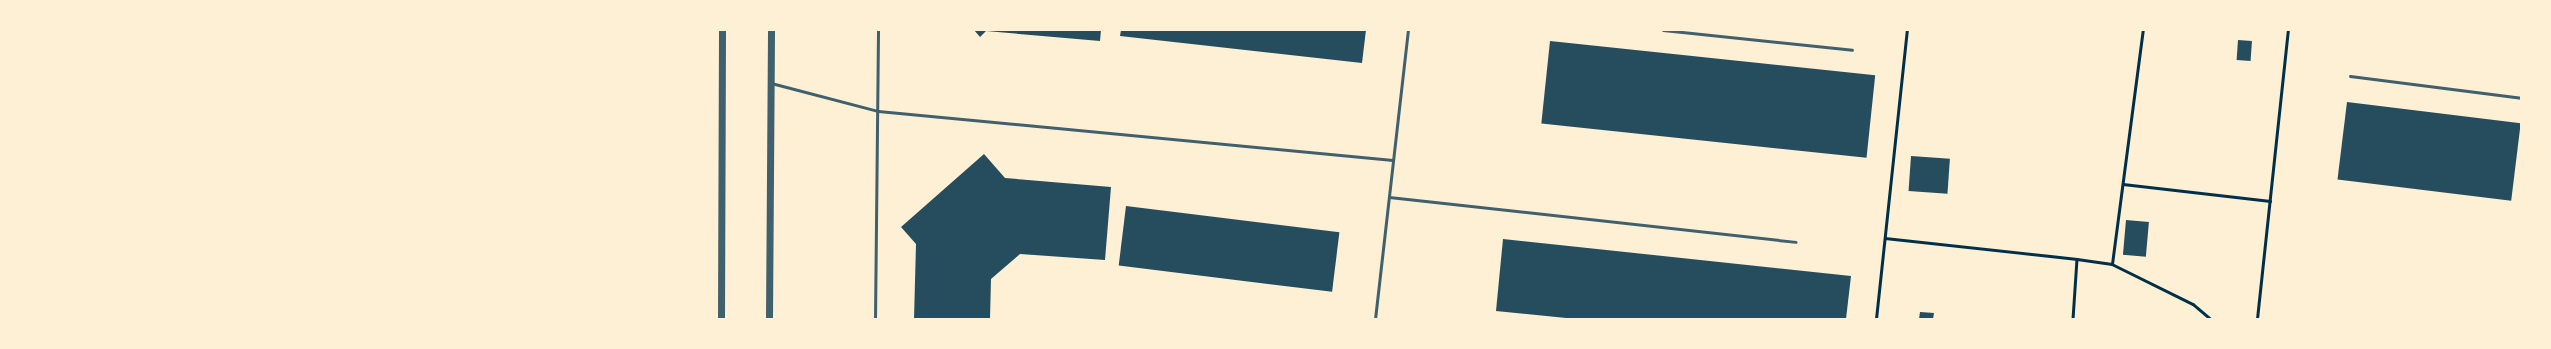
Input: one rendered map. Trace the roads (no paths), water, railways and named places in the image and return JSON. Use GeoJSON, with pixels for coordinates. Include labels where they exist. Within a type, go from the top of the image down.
{"type":"FeatureCollection","features":[{"type":"Feature","properties":{"kind":"street"},"geometry":{"type":"LineString","coordinates":[[721,319],[722,30]]}},
{"type":"Feature","properties":{"kind":"street"},"geometry":{"type":"LineString","coordinates":[[769,319],[771,30]]}},
{"type":"Feature","properties":{"kind":"lane"},"geometry":{"type":"LineString","coordinates":[[875,319],[878,30]]}},
{"type":"Feature","properties":{"kind":"lane"},"geometry":{"type":"LineString","coordinates":[[1375,319],[1408,30]]}},
{"type":"Feature","properties":{"kind":"lane"},"geometry":{"type":"LineString","coordinates":[[1663,30],[1852,50]]}},
{"type":"Feature","properties":{"kind":"lane"},"geometry":{"type":"LineString","coordinates":[[2350,76],[2521,98]]}},
{"type":"Feature","properties":{"kind":"lane"},"geometry":{"type":"LineString","coordinates":[[771,83],[878,111],[1393,160]]}},
{"type":"Feature","properties":{"kind":"lane"},"geometry":{"type":"LineString","coordinates":[[1389,197],[1796,242]]}}]}
